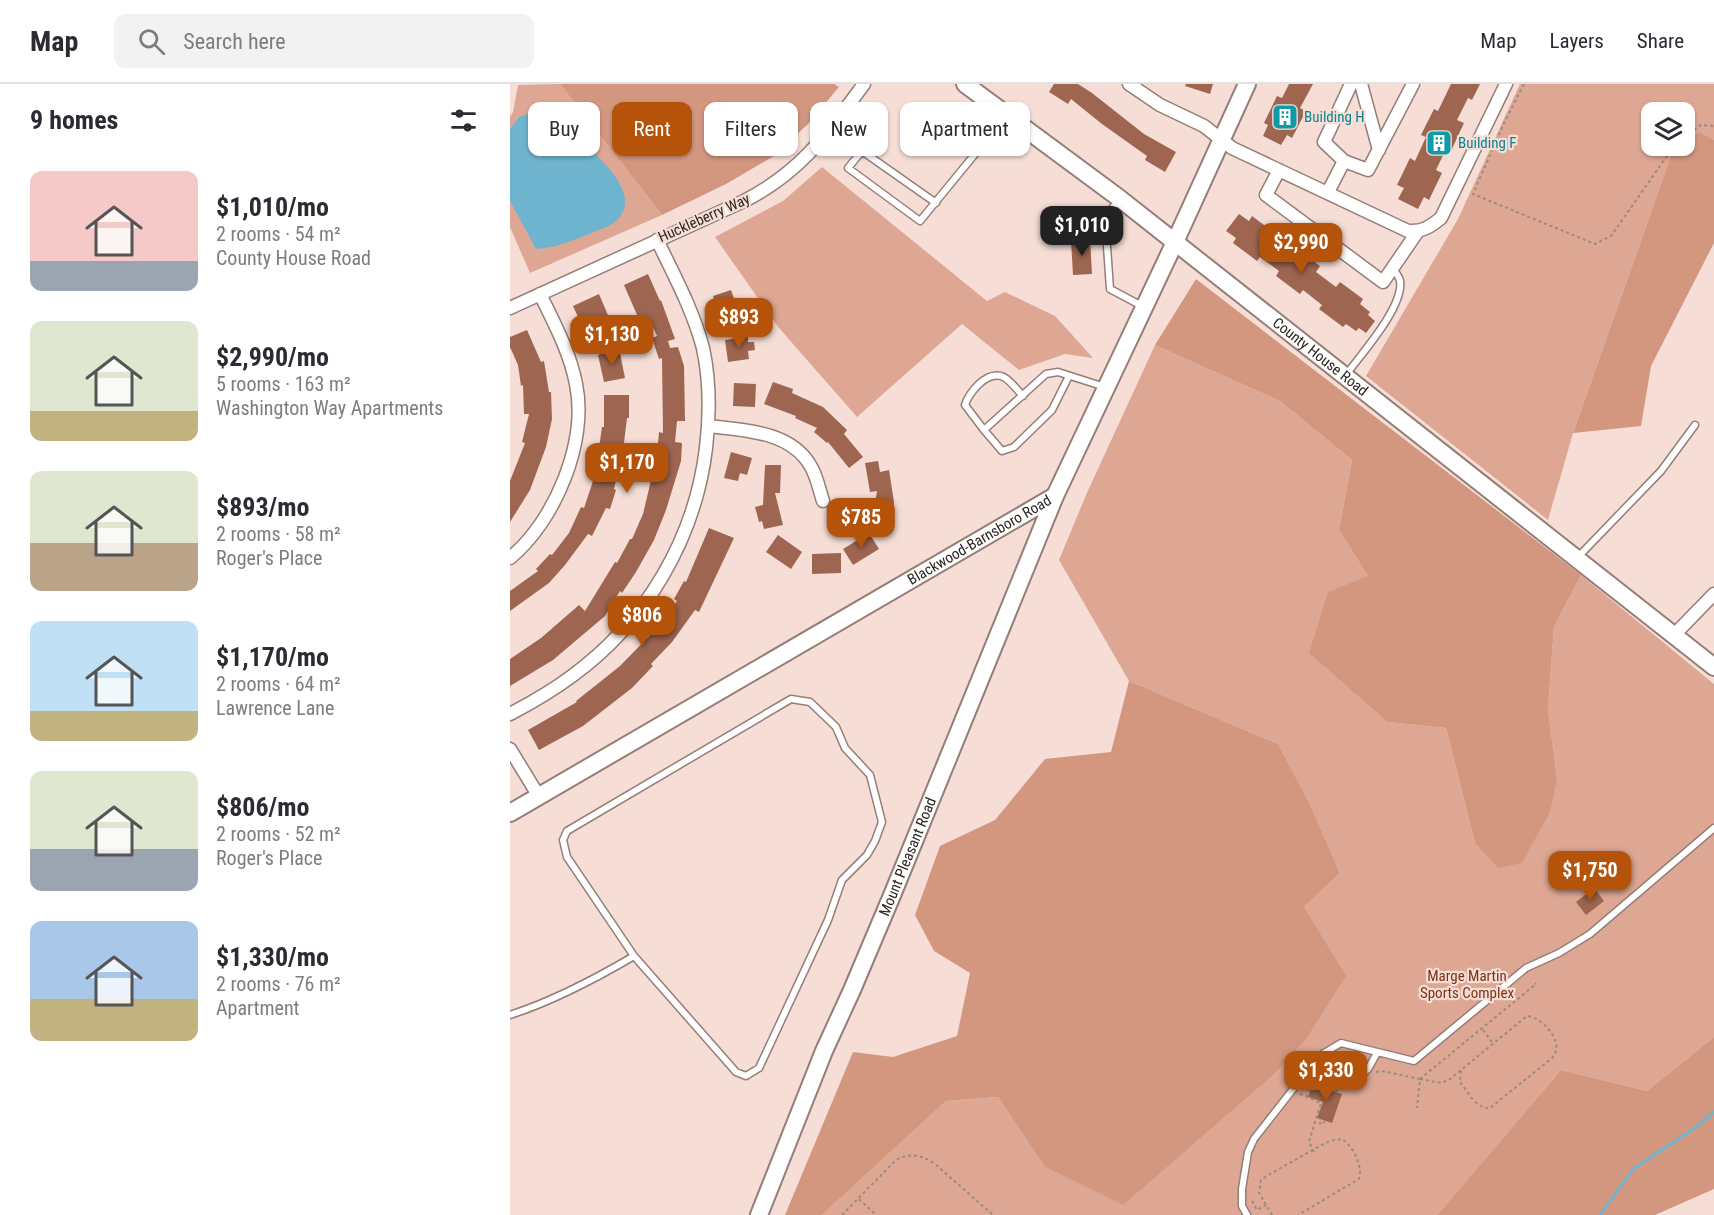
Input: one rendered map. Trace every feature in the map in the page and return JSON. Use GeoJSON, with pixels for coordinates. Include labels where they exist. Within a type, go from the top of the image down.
{"type":"FeatureCollection","features":[{"type":"Feature","properties":{"kind":"main road","name":"County House Road"},"geometry":{"type":"LineString","coordinates":[[965,84],[989,102]]}},
{"type":"Feature","properties":{"kind":"main road","name":"Blackwood-Barnsboro Road"},"geometry":{"type":"LineString","coordinates":[[510,813],[1055,496],[1247,84]]}},
{"type":"Feature","properties":{"kind":"main road","name":"County House Road"},"geometry":{"type":"LineString","coordinates":[[1030,132],[1119,198],[1346,375],[1714,667]]}},
{"type":"Feature","properties":{"kind":"main road","name":"Mount Pleasant Road"},"geometry":{"type":"LineString","coordinates":[[759,1215],[824,1051],[884,914],[1055,496]]}},
{"type":"Feature","properties":{"kind":"street","name":"Huckleberry Way"},"geometry":{"type":"LineString","coordinates":[[510,308],[744,201],[782,178],[819,143],[864,84]]}},
{"type":"Feature","properties":{"kind":"street"},"geometry":{"type":"LineString","coordinates":[[1128,84],[1160,105],[1204,126],[1232,148],[1407,231],[1428,228],[1442,218],[1506,84]]}},
{"type":"Feature","properties":{"kind":"street"},"geometry":{"type":"LineString","coordinates":[[1351,84],[1324,142],[1344,161],[1368,170],[1413,84]]}},
{"type":"Feature","properties":{"kind":"street"},"geometry":{"type":"LineString","coordinates":[[1361,84],[1379,150]]}},
{"type":"Feature","properties":{"kind":"street"},"geometry":{"type":"LineString","coordinates":[[1328,192],[1344,161]]}},
{"type":"Feature","properties":{"kind":"street"},"geometry":{"type":"LineString","coordinates":[[1279,170],[1266,195],[1383,282],[1418,231]]}},
{"type":"Feature","properties":{"kind":"street"},"geometry":{"type":"LineString","coordinates":[[510,714],[561,685],[589,663],[626,627],[650,596],[669,564],[689,519],[702,473],[708,426],[708,381],[700,338],[689,308],[657,240]]}},
{"type":"Feature","properties":{"kind":"street"},"geometry":{"type":"LineString","coordinates":[[510,558],[525,545],[558,493],[572,451],[578,419],[576,385],[569,358],[540,294]]}},
{"type":"Feature","properties":{"kind":"street"},"geometry":{"type":"LineString","coordinates":[[708,426],[758,432],[793,447],[810,464],[823,501]]}},
{"type":"Feature","properties":{"kind":"street"},"geometry":{"type":"LineString","coordinates":[[1674,635],[1714,594]]}},
{"type":"Feature","properties":{"kind":"street"},"geometry":{"type":"LineString","coordinates":[[510,748],[538,795]]}},
{"type":"Feature","properties":{"kind":"lane"},"geometry":{"type":"LineString","coordinates":[[936,203],[862,151],[848,168],[921,221],[936,203],[974,156]]}},
{"type":"Feature","properties":{"kind":"lane"},"geometry":{"type":"LineString","coordinates":[[1119,198],[1105,218],[1110,289],[1144,307]]}},
{"type":"Feature","properties":{"kind":"lane"},"geometry":{"type":"LineString","coordinates":[[1346,375],[1388,318],[1396,303],[1400,284],[1399,277],[1392,268]]}},
{"type":"Feature","properties":{"kind":"lane"},"geometry":{"type":"LineString","coordinates":[[984,430],[1046,374],[1058,372],[1106,387]]}},
{"type":"Feature","properties":{"kind":"lane"},"geometry":{"type":"LineString","coordinates":[[1023,396],[999,375],[984,380],[970,394],[965,405],[1002,451],[1014,447],[1052,410],[1069,376]]}},
{"type":"Feature","properties":{"kind":"lane"},"geometry":{"type":"LineString","coordinates":[[1576,559],[1661,471],[1695,425]]}},
{"type":"Feature","properties":{"kind":"lane"},"geometry":{"type":"LineString","coordinates":[[790,699],[810,702],[836,727],[844,748],[870,775],[882,822],[867,855],[842,880],[828,920],[759,1068],[746,1076],[735,1072],[634,956],[567,857],[563,840],[567,831],[790,699]]}},
{"type":"Feature","properties":{"kind":"lane"},"geometry":{"type":"LineString","coordinates":[[1247,1215],[1242,1206],[1248,1152],[1261,1129],[1319,1056],[1341,1043],[1414,1061],[1526,968],[1559,953],[1590,934],[1714,829]]}},
{"type":"Feature","properties":{"kind":"lane"},"geometry":{"type":"LineString","coordinates":[[510,1015],[530,1009],[634,956]]}},
{"type":"Feature","properties":{"kind":"lane"},"geometry":{"type":"LineString","coordinates":[[1319,1056],[1323,1066],[1334,1074],[1356,1080],[1368,1069],[1377,1053]]}},
{"type":"Feature","properties":{"kind":"path"},"geometry":{"type":"LineString","coordinates":[[1524,84],[1504,123],[1473,195],[1595,244],[1611,236],[1667,156]]}},
{"type":"Feature","properties":{"kind":"path"},"geometry":{"type":"LineString","coordinates":[[1695,129],[1701,125],[1714,126]]}},
{"type":"Feature","properties":{"kind":"path"},"geometry":{"type":"LineString","coordinates":[[1418,1108],[1420,1079],[1482,1030],[1535,983]]}},
{"type":"Feature","properties":{"kind":"path"},"geometry":{"type":"LineString","coordinates":[[1372,1076],[1382,1071],[1442,1083],[1461,1070],[1520,1020],[1530,1016],[1539,1020],[1555,1039],[1558,1048],[1552,1058],[1490,1108],[1479,1106],[1460,1082],[1461,1070]]}},
{"type":"Feature","properties":{"kind":"path"},"geometry":{"type":"LineString","coordinates":[[1482,1030],[1492,1043]]}},
{"type":"Feature","properties":{"kind":"path"},"geometry":{"type":"LineString","coordinates":[[1306,1097],[1311,1083],[1337,1091],[1338,1087],[1354,1088]]}},
{"type":"Feature","properties":{"kind":"path"},"geometry":{"type":"LineString","coordinates":[[1297,1093],[1321,1103],[1309,1142],[1313,1151]]}},
{"type":"Feature","properties":{"kind":"path"},"geometry":{"type":"LineString","coordinates":[[1315,1122],[1324,1124],[1324,1121]]}},
{"type":"Feature","properties":{"kind":"path"},"geometry":{"type":"LineString","coordinates":[[1272,1215],[1259,1193],[1261,1180],[1329,1141],[1342,1139],[1347,1142],[1360,1166],[1360,1176],[1356,1182],[1298,1215]]}},
{"type":"Feature","properties":{"kind":"path"},"geometry":{"type":"LineString","coordinates":[[842,1215],[896,1160],[902,1156],[914,1155],[928,1159],[935,1164],[993,1215]]}},
{"type":"Feature","properties":{"kind":"path"},"geometry":{"type":"LineString","coordinates":[[1250,1198],[1257,1210],[1266,1205]]}},
{"type":"Feature","properties":{"kind":"path"},"geometry":{"type":"LineString","coordinates":[[859,1199],[876,1215]]}},
{"type":"Feature","properties":{"kind":"green space"},"geometry":{"type":"Polygon","coordinates":[[[560,84],[574,102],[528,102],[528,156],[600,156],[600,135],[612,151],[612,156],[616,156],[662,215],[530,273],[510,227],[510,117],[518,85],[560,84]]]}},
{"type":"Feature","properties":{"kind":"green space"},"geometry":{"type":"Polygon","coordinates":[[[1520,84],[1714,84],[1714,140],[1699,133],[1695,136],[1695,102],[1641,102],[1641,156],[1671,156],[1573,433],[1548,520],[1366,376],[1458,219],[1520,84]]]}},
{"type":"Feature","properties":{"kind":"green space"},"geometry":{"type":"Polygon","coordinates":[[[822,167],[987,301],[1005,292],[1055,316],[1093,358],[1065,354],[1019,370],[962,324],[857,417],[779,328],[715,237],[783,201],[822,167]]]}},
{"type":"Feature","properties":{"kind":"green space","name":"Marge Martin Sports Complex"},"geometry":{"type":"Polygon","coordinates":[[[1155,345],[1280,401],[1352,460],[1339,530],[1368,576],[1388,722],[1446,728],[1475,843],[1557,779],[1548,709],[1554,627],[1581,575],[1714,684],[1714,1037],[1647,1091],[1561,1070],[1437,1215],[822,1215],[946,1101],[998,1097],[1044,1166],[1340,873],[1309,802],[1278,744],[1129,681],[1059,560],[1086,495],[1155,345]]]}},
{"type":"Feature","properties":{"kind":"shaded area"},"geometry":{"type":"Polygon","coordinates":[[[560,84],[834,84],[839,87],[826,102],[810,102],[810,122],[798,133],[798,102],[704,102],[704,156],[774,156],[726,184],[662,215],[616,156],[692,156],[692,102],[612,102],[612,151],[600,135],[600,102],[574,102],[560,84]]]}},
{"type":"Feature","properties":{"kind":"shaded area"},"geometry":{"type":"Polygon","coordinates":[[[1699,132],[1714,140],[1714,243],[1651,366],[1641,426],[1573,433],[1671,156],[1695,156],[1695,135],[1699,132]]]}},
{"type":"Feature","properties":{"kind":"shaded area"},"geometry":{"type":"Polygon","coordinates":[[[1196,279],[1581,575],[1554,627],[1548,709],[1557,779],[1550,812],[1522,863],[1498,868],[1475,843],[1446,728],[1388,722],[1309,653],[1328,592],[1368,576],[1339,530],[1352,460],[1280,401],[1155,345],[1196,279]]]}},
{"type":"Feature","properties":{"kind":"shaded area"},"geometry":{"type":"Polygon","coordinates":[[[1129,681],[1278,744],[1309,802],[1340,873],[1304,907],[1346,976],[1306,1039],[1274,1074],[1123,1205],[1044,1166],[998,1097],[946,1101],[822,1215],[785,1215],[853,1052],[893,1057],[957,1036],[970,973],[934,951],[915,915],[940,846],[995,820],[1045,759],[1111,752],[1129,681]]]}},
{"type":"Feature","properties":{"kind":"shaded area"},"geometry":{"type":"Polygon","coordinates":[[[1714,1037],[1714,1189],[1655,1215],[1437,1215],[1561,1070],[1647,1091],[1714,1037]]]}},
{"type":"Feature","properties":{"kind":"water"},"geometry":{"type":"Polygon","coordinates":[[[528,114],[528,156],[597,156],[607,166],[622,189],[625,201],[623,212],[615,222],[563,244],[536,249],[510,201],[510,129],[519,117],[528,114]]]}},
{"type":"Feature","properties":{"kind":"building"},"geometry":{"type":"Polygon","coordinates":[[[1054,84],[1078,84],[1144,134],[1176,152],[1165,172],[1145,160],[1147,156],[1071,99],[1068,104],[1049,92],[1054,84]]]}},
{"type":"Feature","properties":{"kind":"building"},"geometry":{"type":"Polygon","coordinates":[[[1186,84],[1213,84],[1210,94],[1185,86],[1186,84]]]}},
{"type":"Feature","properties":{"kind":"building","name":"Building H"},"geometry":{"type":"Polygon","coordinates":[[[1289,84],[1313,84],[1300,108],[1306,111],[1292,138],[1287,135],[1281,145],[1263,136],[1268,125],[1264,123],[1277,96],[1282,98],[1289,84]]]}},
{"type":"Feature","properties":{"kind":"building","name":"Building F"},"geometry":{"type":"Polygon","coordinates":[[[1451,84],[1480,84],[1472,100],[1468,98],[1457,120],[1464,123],[1451,151],[1446,149],[1436,170],[1442,173],[1429,200],[1424,197],[1418,209],[1398,199],[1404,188],[1397,185],[1410,158],[1415,161],[1426,137],[1421,135],[1434,109],[1438,111],[1451,84]]]}},
{"type":"Feature","properties":{"kind":"building"},"geometry":{"type":"Polygon","coordinates":[[[1239,214],[1249,221],[1252,216],[1276,234],[1274,238],[1292,252],[1296,248],[1320,266],[1316,272],[1336,287],[1340,282],[1363,299],[1360,304],[1370,312],[1368,315],[1375,321],[1366,333],[1359,328],[1356,331],[1346,324],[1343,327],[1319,309],[1322,305],[1303,290],[1300,294],[1276,276],[1279,271],[1260,257],[1257,261],[1233,243],[1236,238],[1226,231],[1239,214]]]}},
{"type":"Feature","properties":{"kind":"building"},"geometry":{"type":"Polygon","coordinates":[[[1090,238],[1092,274],[1073,275],[1071,240],[1090,238]]]}},
{"type":"Feature","properties":{"kind":"building"},"geometry":{"type":"Polygon","coordinates":[[[648,274],[661,300],[675,339],[668,341],[670,348],[678,347],[684,366],[685,421],[677,421],[675,442],[682,443],[681,461],[666,510],[654,540],[636,572],[622,593],[620,591],[605,616],[553,660],[510,686],[510,659],[541,638],[579,605],[585,611],[632,539],[643,514],[657,455],[659,432],[663,433],[662,358],[659,359],[652,338],[657,336],[650,320],[641,324],[624,285],[648,274]]]}},
{"type":"Feature","properties":{"kind":"building"},"geometry":{"type":"Polygon","coordinates":[[[731,290],[741,318],[722,324],[713,296],[731,290]]]}},
{"type":"Feature","properties":{"kind":"building"},"geometry":{"type":"Polygon","coordinates":[[[599,294],[613,327],[611,328],[614,335],[591,345],[573,306],[599,294]]]}},
{"type":"Feature","properties":{"kind":"building"},"geometry":{"type":"Polygon","coordinates":[[[527,330],[541,362],[544,361],[549,392],[551,392],[552,419],[546,447],[530,490],[510,522],[510,481],[525,443],[522,442],[529,414],[524,414],[523,385],[521,386],[518,365],[510,347],[510,337],[527,330]]]}},
{"type":"Feature","properties":{"kind":"building"},"geometry":{"type":"Polygon","coordinates":[[[748,337],[748,342],[754,342],[755,350],[748,351],[749,359],[728,362],[725,340],[748,337]]]}},
{"type":"Feature","properties":{"kind":"building"},"geometry":{"type":"Polygon","coordinates":[[[619,348],[625,378],[604,382],[598,355],[619,348]]]}},
{"type":"Feature","properties":{"kind":"building"},"geometry":{"type":"Polygon","coordinates":[[[773,382],[793,389],[792,393],[823,407],[847,430],[844,434],[863,457],[849,468],[828,442],[814,432],[817,428],[795,418],[796,416],[764,404],[773,382]]]}},
{"type":"Feature","properties":{"kind":"building"},"geometry":{"type":"Polygon","coordinates":[[[734,383],[756,384],[755,407],[733,406],[734,383]]]}},
{"type":"Feature","properties":{"kind":"building"},"geometry":{"type":"Polygon","coordinates":[[[604,395],[629,395],[629,418],[627,418],[623,451],[614,489],[616,490],[610,509],[606,508],[592,536],[588,534],[549,583],[510,611],[510,591],[538,571],[536,569],[550,554],[552,555],[569,533],[581,507],[584,508],[595,475],[602,427],[604,427],[604,395]]]}},
{"type":"Feature","properties":{"kind":"building"},"geometry":{"type":"Polygon","coordinates":[[[731,452],[752,458],[747,475],[740,473],[738,481],[724,478],[731,452]]]}},
{"type":"Feature","properties":{"kind":"building"},"geometry":{"type":"Polygon","coordinates":[[[878,461],[880,472],[889,470],[894,502],[889,531],[871,527],[877,491],[870,492],[865,463],[878,461]]]}},
{"type":"Feature","properties":{"kind":"building"},"geometry":{"type":"Polygon","coordinates":[[[765,465],[781,465],[780,493],[775,493],[783,525],[764,529],[762,521],[759,522],[755,507],[763,505],[765,465]]]}},
{"type":"Feature","properties":{"kind":"building"},"geometry":{"type":"Polygon","coordinates":[[[709,528],[734,538],[699,612],[695,610],[672,642],[651,664],[653,666],[632,688],[583,726],[539,750],[528,730],[577,702],[620,666],[661,624],[677,601],[674,599],[684,581],[686,582],[709,528]]]}},
{"type":"Feature","properties":{"kind":"building"},"geometry":{"type":"Polygon","coordinates":[[[869,533],[879,549],[853,565],[843,549],[869,533]]]}},
{"type":"Feature","properties":{"kind":"building"},"geometry":{"type":"Polygon","coordinates":[[[778,535],[802,552],[791,569],[766,552],[778,535]]]}},
{"type":"Feature","properties":{"kind":"building"},"geometry":{"type":"Polygon","coordinates":[[[841,553],[841,573],[812,574],[812,554],[841,553]]]}},
{"type":"Feature","properties":{"kind":"building"},"geometry":{"type":"Polygon","coordinates":[[[1594,888],[1604,901],[1586,915],[1576,902],[1594,888]]]}},
{"type":"Feature","properties":{"kind":"building"},"geometry":{"type":"Polygon","coordinates":[[[1312,1085],[1342,1094],[1332,1123],[1317,1118],[1323,1102],[1308,1097],[1312,1085]]]}},
{"type":"Feature","properties":{"kind":"waterway"},"geometry":{"type":"LineString","coordinates":[[1600,1215],[1633,1169],[1696,1127],[1714,1112]]}},
{"type":"Feature","properties":{"kind":"place","name":"Building H"},"geometry":{"type":"Point","coordinates":[1285,117]}},
{"type":"Feature","properties":{"kind":"place","name":"Building F"},"geometry":{"type":"Point","coordinates":[1439,143]}}]}
